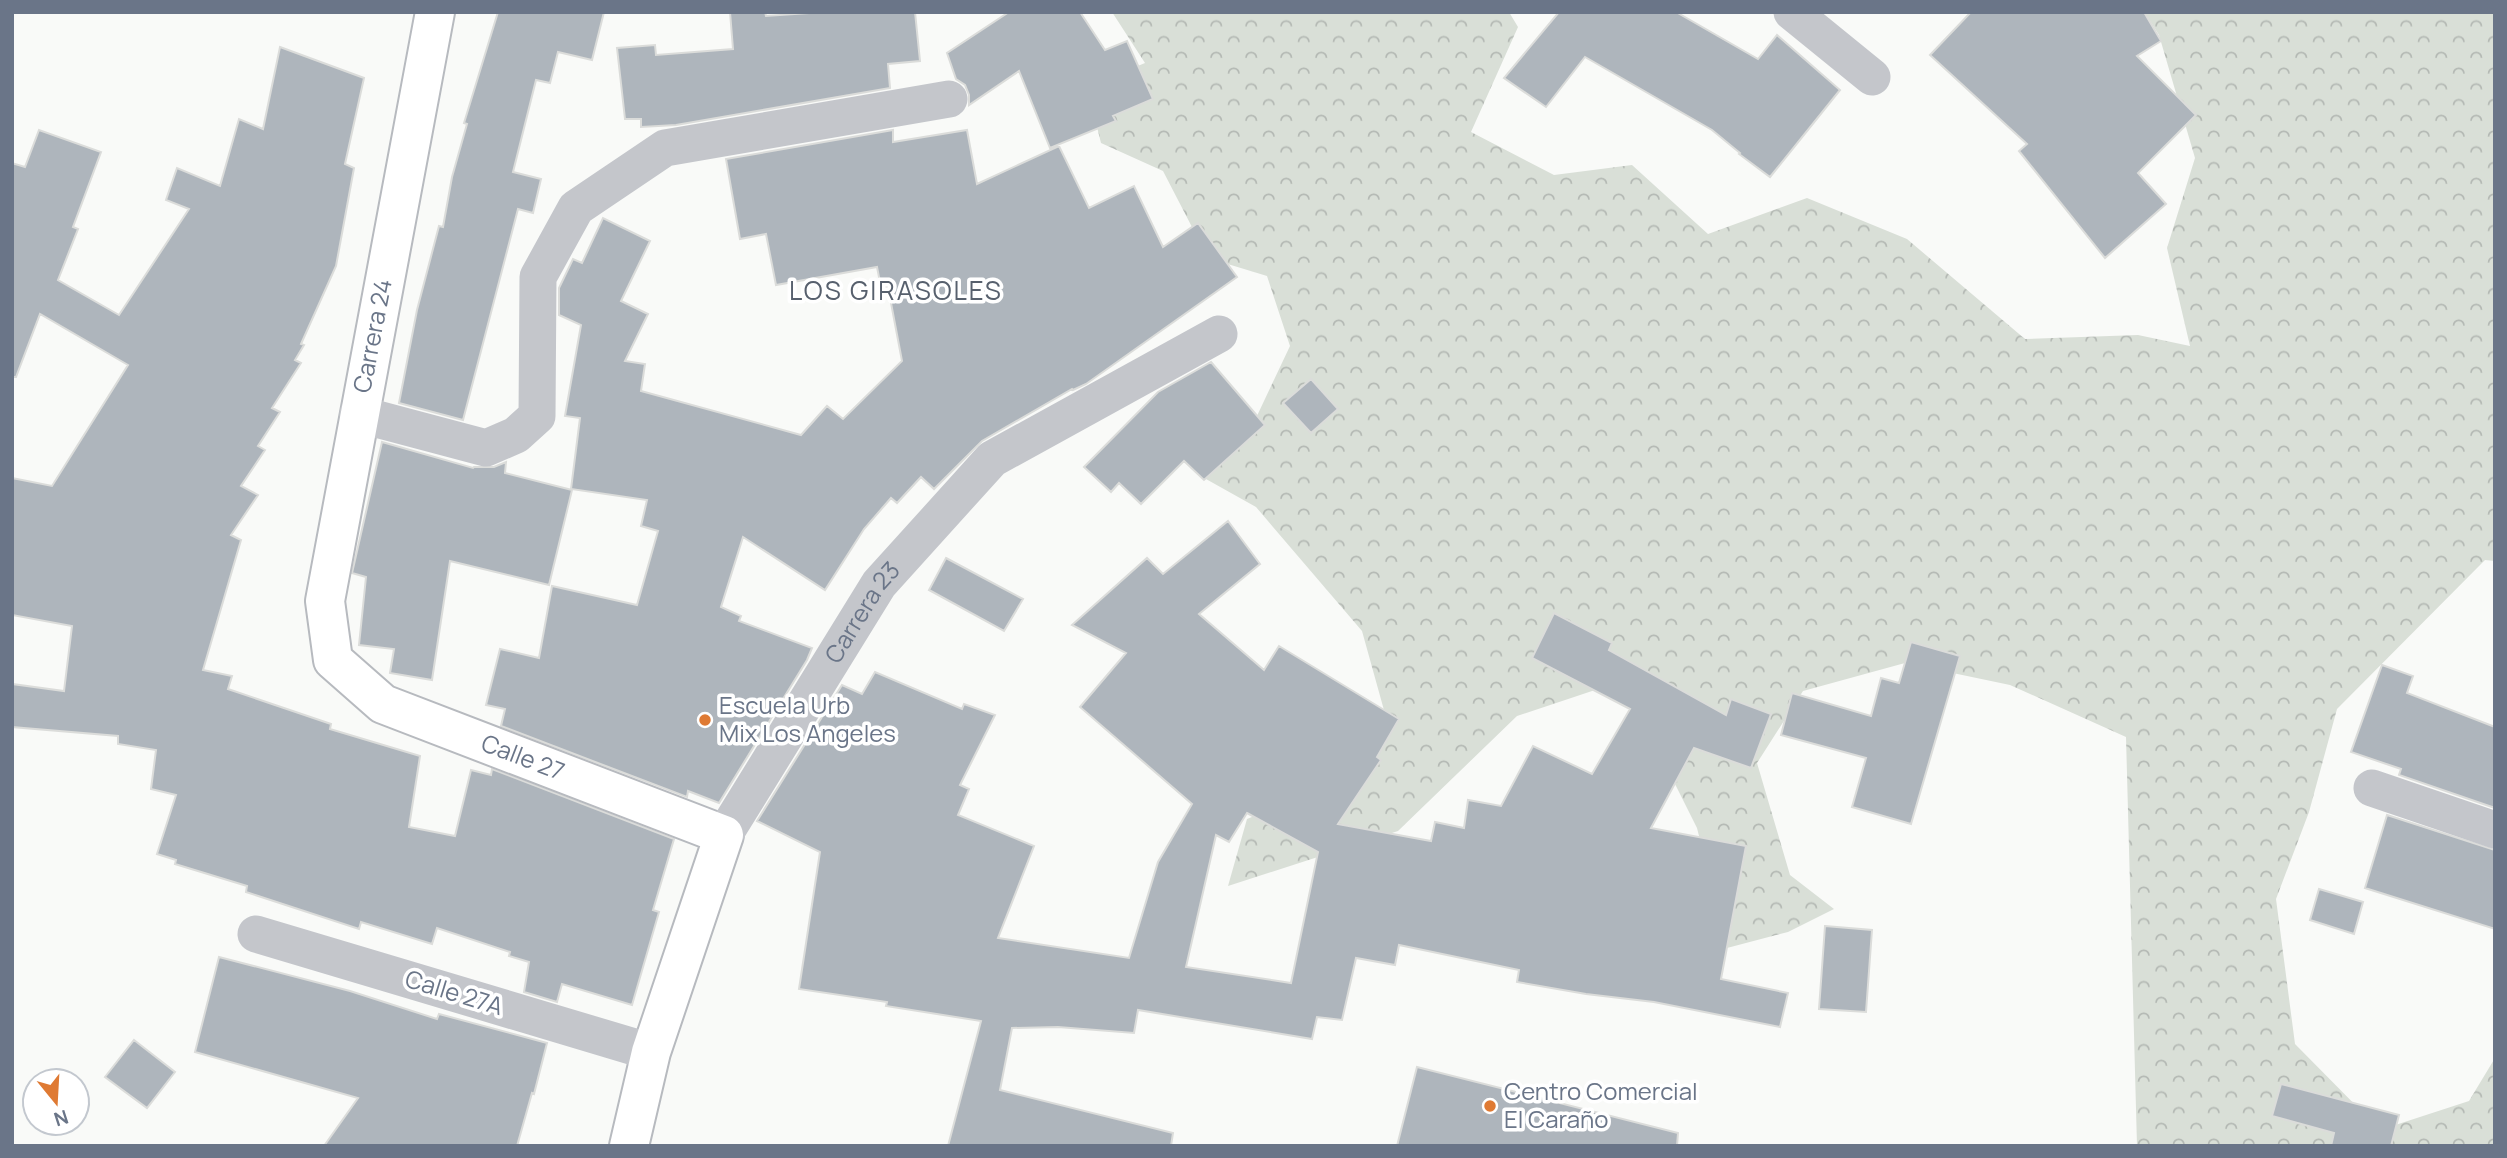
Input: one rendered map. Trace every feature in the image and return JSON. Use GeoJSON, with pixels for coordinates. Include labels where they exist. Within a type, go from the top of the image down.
{"type":"FeatureCollection","features":[{"type":"Feature","properties":{"kind":"main road","name":"Carrera 24"},"geometry":{"type":"LineString","coordinates":[[333,660],[325,601],[435,12]]}},
{"type":"Feature","properties":{"kind":"main road","name":"Calle 27"},"geometry":{"type":"LineString","coordinates":[[333,660],[383,704],[724,835]]}},
{"type":"Feature","properties":{"kind":"main road","name":"Carrera 23"},"geometry":{"type":"LineString","coordinates":[[629,1146],[651,1052],[724,835]]}},
{"type":"Feature","properties":{"kind":"street"},"geometry":{"type":"LineString","coordinates":[[1791,12],[1872,77]]}},
{"type":"Feature","properties":{"kind":"street"},"geometry":{"type":"LineString","coordinates":[[358,414],[486,448],[516,435],[537,416],[538,277],[576,208],[665,148],[949,99]]}},
{"type":"Feature","properties":{"kind":"street","name":"Carrera 23"},"geometry":{"type":"LineString","coordinates":[[724,835],[879,584],[992,459],[1219,334]]}},
{"type":"Feature","properties":{"kind":"street"},"geometry":{"type":"LineString","coordinates":[[2372,788],[2495,830]]}},
{"type":"Feature","properties":{"kind":"street","name":"Calle 27A"},"geometry":{"type":"LineString","coordinates":[[257,934],[651,1052]]}},
{"type":"Feature","properties":{"kind":"green space"},"geometry":{"type":"Polygon","coordinates":[[[1112,12],[1509,12],[1518,27],[1471,132],[1554,175],[1632,165],[1708,234],[1807,198],[1907,239],[2025,339],[2138,335],[2190,346],[2167,248],[2195,158],[2159,35],[2144,12],[2495,12],[2495,561],[2485,560],[2337,709],[2309,812],[2276,899],[2295,1044],[2380,1130],[2469,1101],[2495,1058],[2495,1146],[2137,1146],[2126,737],[2010,685],[1905,663],[1803,691],[1757,763],[1790,875],[1834,909],[1788,932],[1727,948],[1697,828],[1660,754],[1616,683],[1517,716],[1398,831],[1228,886],[1247,819],[1345,779],[1387,721],[1362,631],[1256,507],[1197,474],[1256,418],[1290,346],[1267,276],[1208,258],[1163,171],[1101,143],[1087,87],[1145,63],[1112,12]]]}},
{"type":"Feature","properties":{"kind":"building"},"geometry":{"type":"Polygon","coordinates":[[[498,12],[604,12],[592,60],[558,52],[550,83],[536,80],[513,172],[541,179],[533,213],[518,209],[463,420],[399,403],[417,310],[439,226],[443,227],[452,177],[467,124],[464,123],[498,12]]]}},
{"type":"Feature","properties":{"kind":"building"},"geometry":{"type":"Polygon","coordinates":[[[730,12],[765,12],[766,16],[824,12],[915,12],[920,61],[888,64],[890,88],[676,125],[641,127],[641,119],[625,119],[617,48],[655,45],[656,55],[733,49],[730,12]]]}},
{"type":"Feature","properties":{"kind":"building"},"geometry":{"type":"Polygon","coordinates":[[[1009,12],[1080,12],[1105,50],[1127,41],[1153,99],[1113,116],[1116,121],[1050,148],[1019,71],[969,105],[965,85],[956,79],[947,53],[1009,12]]]}},
{"type":"Feature","properties":{"kind":"building"},"geometry":{"type":"Polygon","coordinates":[[[1559,12],[1676,12],[1758,59],[1777,35],[1840,90],[1770,177],[1712,130],[1585,57],[1546,107],[1504,78],[1559,12]]]}},
{"type":"Feature","properties":{"kind":"building"},"geometry":{"type":"Polygon","coordinates":[[[1971,12],[2144,12],[2161,41],[2137,56],[2196,115],[2138,173],[2166,204],[2105,258],[2019,151],[2027,144],[1930,55],[1971,12]]]}},
{"type":"Feature","properties":{"kind":"building"},"geometry":{"type":"Polygon","coordinates":[[[280,47],[364,78],[345,164],[354,168],[336,266],[301,344],[304,345],[295,360],[301,363],[272,408],[280,412],[258,446],[265,450],[241,486],[258,495],[231,535],[241,540],[203,670],[232,676],[228,689],[331,724],[330,729],[420,756],[409,827],[455,836],[471,770],[491,775],[492,769],[674,839],[653,910],[659,912],[632,1005],[562,984],[557,1002],[524,992],[529,962],[509,956],[510,952],[437,928],[432,944],[361,922],[359,929],[246,892],[247,886],[175,864],[176,860],[157,854],[176,795],[151,789],[156,750],[118,744],[118,736],[12,727],[12,684],[64,691],[72,626],[12,615],[12,478],[52,486],[128,365],[40,314],[16,377],[12,377],[12,163],[25,167],[39,130],[101,152],[73,227],[78,229],[58,280],[119,315],[189,209],[166,200],[177,168],[220,186],[239,119],[263,129],[280,47]]]}},
{"type":"Feature","properties":{"kind":"building"},"geometry":{"type":"Polygon","coordinates":[[[893,130],[893,142],[967,130],[977,184],[1059,146],[1089,208],[1134,186],[1163,247],[1198,223],[1237,277],[1086,384],[1072,389],[982,441],[934,489],[921,477],[897,503],[891,498],[864,529],[825,590],[743,537],[721,607],[741,616],[739,621],[812,648],[719,803],[688,791],[687,797],[501,726],[505,709],[486,705],[500,649],[539,658],[552,586],[637,605],[658,531],[641,526],[647,500],[571,489],[580,418],[565,416],[581,325],[559,315],[559,288],[573,259],[582,263],[603,218],[650,241],[621,301],[648,314],[625,361],[645,364],[641,391],[801,435],[827,406],[843,419],[902,361],[888,287],[881,287],[877,267],[776,285],[766,234],[740,239],[726,159],[893,130]]]}},
{"type":"Feature","properties":{"kind":"building"},"geometry":{"type":"Polygon","coordinates":[[[1211,362],[1265,425],[1204,480],[1184,461],[1141,504],[1119,483],[1111,492],[1084,467],[1158,392],[1211,362]]]}},
{"type":"Feature","properties":{"kind":"building"},"geometry":{"type":"Polygon","coordinates":[[[1311,379],[1338,409],[1311,433],[1283,403],[1311,379]]]}},
{"type":"Feature","properties":{"kind":"building"},"geometry":{"type":"Polygon","coordinates":[[[382,442],[473,468],[494,467],[506,462],[505,473],[572,490],[549,585],[450,561],[432,680],[390,673],[394,649],[359,645],[366,577],[352,573],[382,442]]]}},
{"type":"Feature","properties":{"kind":"building"},"geometry":{"type":"Polygon","coordinates":[[[1228,521],[1260,564],[1199,614],[1264,670],[1279,646],[1399,719],[1377,757],[1381,760],[1338,824],[1431,841],[1435,822],[1464,828],[1468,800],[1501,806],[1533,746],[1592,774],[1630,709],[1532,658],[1554,613],[1612,643],[1609,650],[1726,715],[1731,699],[1771,714],[1751,768],[1694,748],[1651,828],[1746,846],[1721,979],[1788,993],[1780,1027],[1654,1002],[1517,982],[1519,970],[1399,945],[1395,965],[1356,958],[1342,1020],[1317,1017],[1312,1039],[1138,1010],[1134,1033],[1058,1027],[1012,1028],[1000,1090],[1173,1133],[1171,1146],[948,1146],[981,1021],[886,1006],[887,1002],[799,989],[820,852],[757,821],[842,685],[862,694],[875,672],[962,709],[964,704],[995,715],[960,785],[969,789],[958,815],[1034,846],[998,938],[1129,958],[1158,862],[1192,804],[1080,707],[1126,653],[1072,625],[1147,558],[1163,574],[1228,521]],[[1247,813],[1229,842],[1216,835],[1186,967],[1291,983],[1318,852],[1247,813]]]}},
{"type":"Feature","properties":{"kind":"building"},"geometry":{"type":"Polygon","coordinates":[[[946,558],[1023,599],[1004,631],[929,590],[946,558]]]}},
{"type":"Feature","properties":{"kind":"building"},"geometry":{"type":"Polygon","coordinates":[[[1911,642],[1960,656],[1911,824],[1852,807],[1866,758],[1781,735],[1792,693],[1871,716],[1881,678],[1899,683],[1911,642]]]}},
{"type":"Feature","properties":{"kind":"building"},"geometry":{"type":"Polygon","coordinates":[[[2382,665],[2413,676],[2407,693],[2495,727],[2495,808],[2399,775],[2401,769],[2351,752],[2382,665]]]}},
{"type":"Feature","properties":{"kind":"building"},"geometry":{"type":"Polygon","coordinates":[[[2387,815],[2495,850],[2495,929],[2365,888],[2387,815]]]}},
{"type":"Feature","properties":{"kind":"building"},"geometry":{"type":"Polygon","coordinates":[[[2319,889],[2363,902],[2354,934],[2310,920],[2319,889]]]}},
{"type":"Feature","properties":{"kind":"building"},"geometry":{"type":"Polygon","coordinates":[[[1825,926],[1872,930],[1866,1012],[1819,1009],[1825,926]]]}},
{"type":"Feature","properties":{"kind":"building"},"geometry":{"type":"Polygon","coordinates":[[[219,957],[350,991],[437,1019],[439,1014],[547,1043],[517,1146],[324,1146],[358,1098],[195,1052],[219,957]]]}},
{"type":"Feature","properties":{"kind":"building"},"geometry":{"type":"Polygon","coordinates":[[[134,1040],[175,1072],[147,1108],[105,1077],[134,1040]]]}},
{"type":"Feature","properties":{"kind":"building","name":"Centro Comercial El Caraño"},"geometry":{"type":"Polygon","coordinates":[[[1417,1067],[1678,1133],[1677,1146],[1397,1146],[1417,1067]]]}},
{"type":"Feature","properties":{"kind":"building"},"geometry":{"type":"Polygon","coordinates":[[[2281,1084],[2399,1115],[2391,1146],[2331,1146],[2334,1133],[2272,1116],[2281,1084]]]}},
{"type":"Feature","properties":{"kind":"place","name":"Escuela Urb Mix Los Angeles"},"geometry":{"type":"Point","coordinates":[705,720]}},
{"type":"Feature","properties":{"kind":"place","name":"Centro Comercial El Caraño"},"geometry":{"type":"Point","coordinates":[1490,1106]}},
{"type":"Feature","properties":{"kind":"district","name":"LOS GIRASOLES"},"geometry":{"type":"Point","coordinates":[896,291]}}]}
